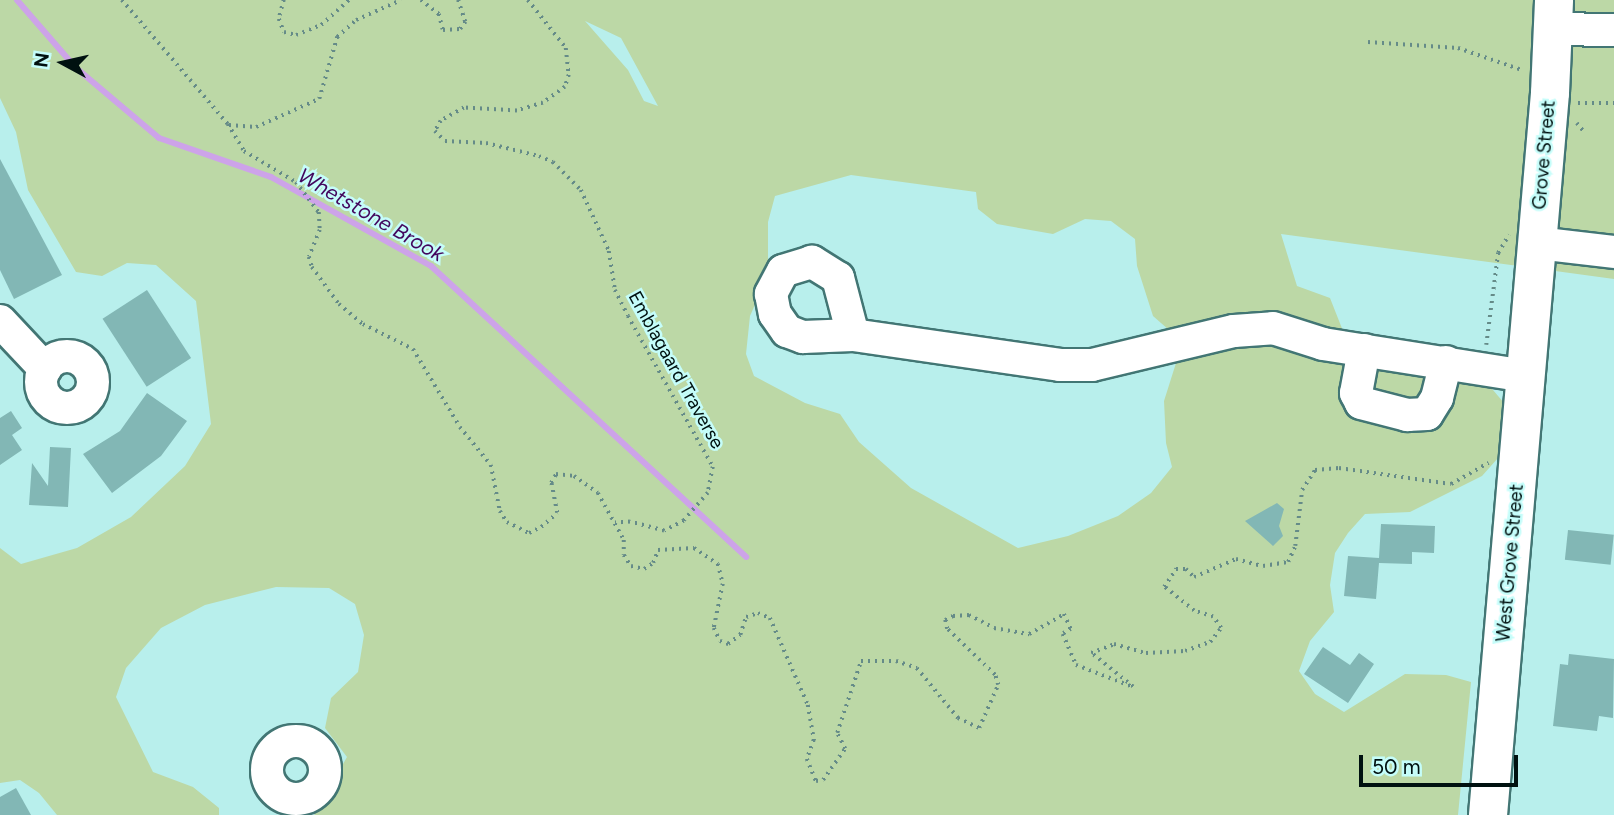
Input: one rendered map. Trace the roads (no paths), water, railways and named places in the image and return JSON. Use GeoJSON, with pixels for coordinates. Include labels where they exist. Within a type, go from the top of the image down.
{"type":"FeatureCollection","features":[{"type":"Feature","properties":{"kind":"main road","name":"Grove Street"},"geometry":{"type":"LineString","coordinates":[[1530,310],[1550,93],[1553,14]]}},
{"type":"Feature","properties":{"kind":"main road","name":"West Grove Street"},"geometry":{"type":"LineString","coordinates":[[1489,815],[1530,310]]}},
{"type":"Feature","properties":{"kind":"street"},"geometry":{"type":"LineString","coordinates":[[1553,14],[1614,30]]}},
{"type":"Feature","properties":{"kind":"street"},"geometry":{"type":"LineString","coordinates":[[1537,243],[1614,252]]}},
{"type":"Feature","properties":{"kind":"street"},"geometry":{"type":"LineString","coordinates":[[0,321],[45,369]]}},
{"type":"Feature","properties":{"kind":"street"},"geometry":{"type":"LineString","coordinates":[[853,335],[1060,365],[1092,365],[1234,331],[1273,328],[1323,344],[1525,376]]}},
{"type":"Feature","properties":{"kind":"street"},"geometry":{"type":"LineString","coordinates":[[1364,350],[1356,393],[1361,402],[1407,415],[1427,414],[1437,398],[1446,362]]}},
{"type":"Feature","properties":{"kind":"waterway","name":"Whetstone Brook"},"geometry":{"type":"LineString","coordinates":[[17,0],[75,67],[159,138],[271,177],[431,266],[746,557]]}}]}
